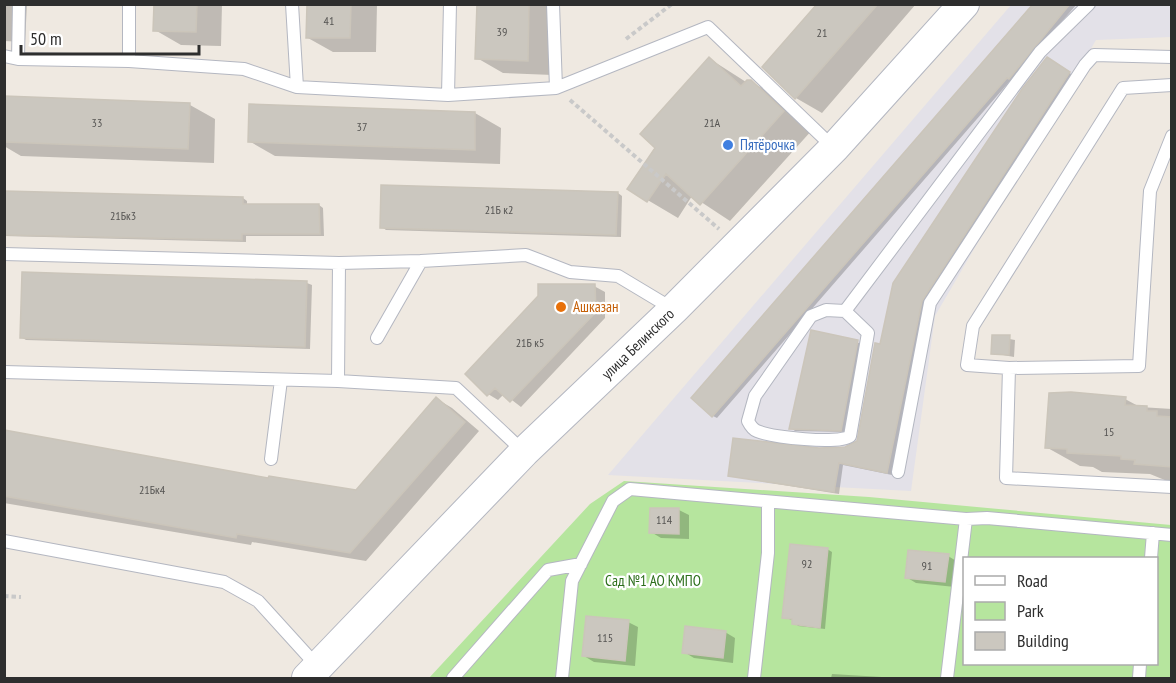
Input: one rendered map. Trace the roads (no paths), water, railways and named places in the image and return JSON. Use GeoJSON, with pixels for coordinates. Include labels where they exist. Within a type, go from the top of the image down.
{"type":"FeatureCollection","features":[{"type":"Feature","properties":{"kind":"street","name":"улица Белинского"},"geometry":{"type":"LineString","coordinates":[[312,672],[524,452],[674,309],[834,148],[964,4]]}},
{"type":"Feature","properties":{"kind":"lane"},"geometry":{"type":"LineString","coordinates":[[18,59],[19,4]]}},
{"type":"Feature","properties":{"kind":"lane"},"geometry":{"type":"LineString","coordinates":[[129,4],[129,61]]}},
{"type":"Feature","properties":{"kind":"lane"},"geometry":{"type":"LineString","coordinates":[[292,4],[297,87]]}},
{"type":"Feature","properties":{"kind":"lane"},"geometry":{"type":"LineString","coordinates":[[448,95],[450,4]]}},
{"type":"Feature","properties":{"kind":"lane"},"geometry":{"type":"LineString","coordinates":[[553,4],[556,88]]}},
{"type":"Feature","properties":{"kind":"lane"},"geometry":{"type":"LineString","coordinates":[[845,311],[1040,52],[1089,4]]}},
{"type":"Feature","properties":{"kind":"lane"},"geometry":{"type":"LineString","coordinates":[[4,56],[18,59],[129,61],[244,69],[297,87],[448,95],[556,88],[708,27],[834,148]]}},
{"type":"Feature","properties":{"kind":"lane"},"geometry":{"type":"LineString","coordinates":[[898,472],[930,303],[1085,65],[1094,55],[1172,57]]}},
{"type":"Feature","properties":{"kind":"lane"},"geometry":{"type":"LineString","coordinates":[[1171,138],[1150,190],[1139,366],[1010,368],[967,365],[973,326],[1123,88],[1172,85]]}},
{"type":"Feature","properties":{"kind":"lane"},"geometry":{"type":"LineString","coordinates":[[4,254],[339,263],[526,255],[570,272],[618,276],[674,309]]}},
{"type":"Feature","properties":{"kind":"lane"},"geometry":{"type":"LineString","coordinates":[[377,338],[421,261]]}},
{"type":"Feature","properties":{"kind":"lane"},"geometry":{"type":"LineString","coordinates":[[338,381],[339,263]]}},
{"type":"Feature","properties":{"kind":"lane"},"geometry":{"type":"LineString","coordinates":[[826,310],[845,311],[868,333],[850,436],[845,440],[822,441],[764,433],[751,427],[748,414],[755,396],[812,316],[826,310]]}},
{"type":"Feature","properties":{"kind":"lane"},"geometry":{"type":"LineString","coordinates":[[1010,368],[1006,478],[1172,486]]}},
{"type":"Feature","properties":{"kind":"lane"},"geometry":{"type":"LineString","coordinates":[[4,372],[338,381],[456,388],[524,452]]}},
{"type":"Feature","properties":{"kind":"lane"},"geometry":{"type":"LineString","coordinates":[[271,459],[281,380]]}},
{"type":"Feature","properties":{"kind":"lane"},"geometry":{"type":"LineString","coordinates":[[562,678],[572,581],[613,501],[630,489],[768,503],[966,519],[987,518],[1172,535]]}},
{"type":"Feature","properties":{"kind":"lane"},"geometry":{"type":"LineString","coordinates":[[754,678],[768,553],[768,503]]}},
{"type":"Feature","properties":{"kind":"lane"},"geometry":{"type":"LineString","coordinates":[[947,678],[966,519]]}},
{"type":"Feature","properties":{"kind":"lane"},"geometry":{"type":"LineString","coordinates":[[1151,557],[1153,533]]}},
{"type":"Feature","properties":{"kind":"lane"},"geometry":{"type":"LineString","coordinates":[[4,541],[224,582],[258,602],[312,672]]}},
{"type":"Feature","properties":{"kind":"lane"},"geometry":{"type":"LineString","coordinates":[[453,678],[548,570],[581,564]]}},
{"type":"Feature","properties":{"kind":"place","name":"Пятёрочка"},"geometry":{"type":"Point","coordinates":[728,145]}},
{"type":"Feature","properties":{"kind":"place","name":"Ашказан"},"geometry":{"type":"Point","coordinates":[561,307]}},
{"type":"Feature","properties":{"kind":"park label","name":"Сад №1 АО КМПО"},"geometry":{"type":"Point","coordinates":[653,581]}}]}
